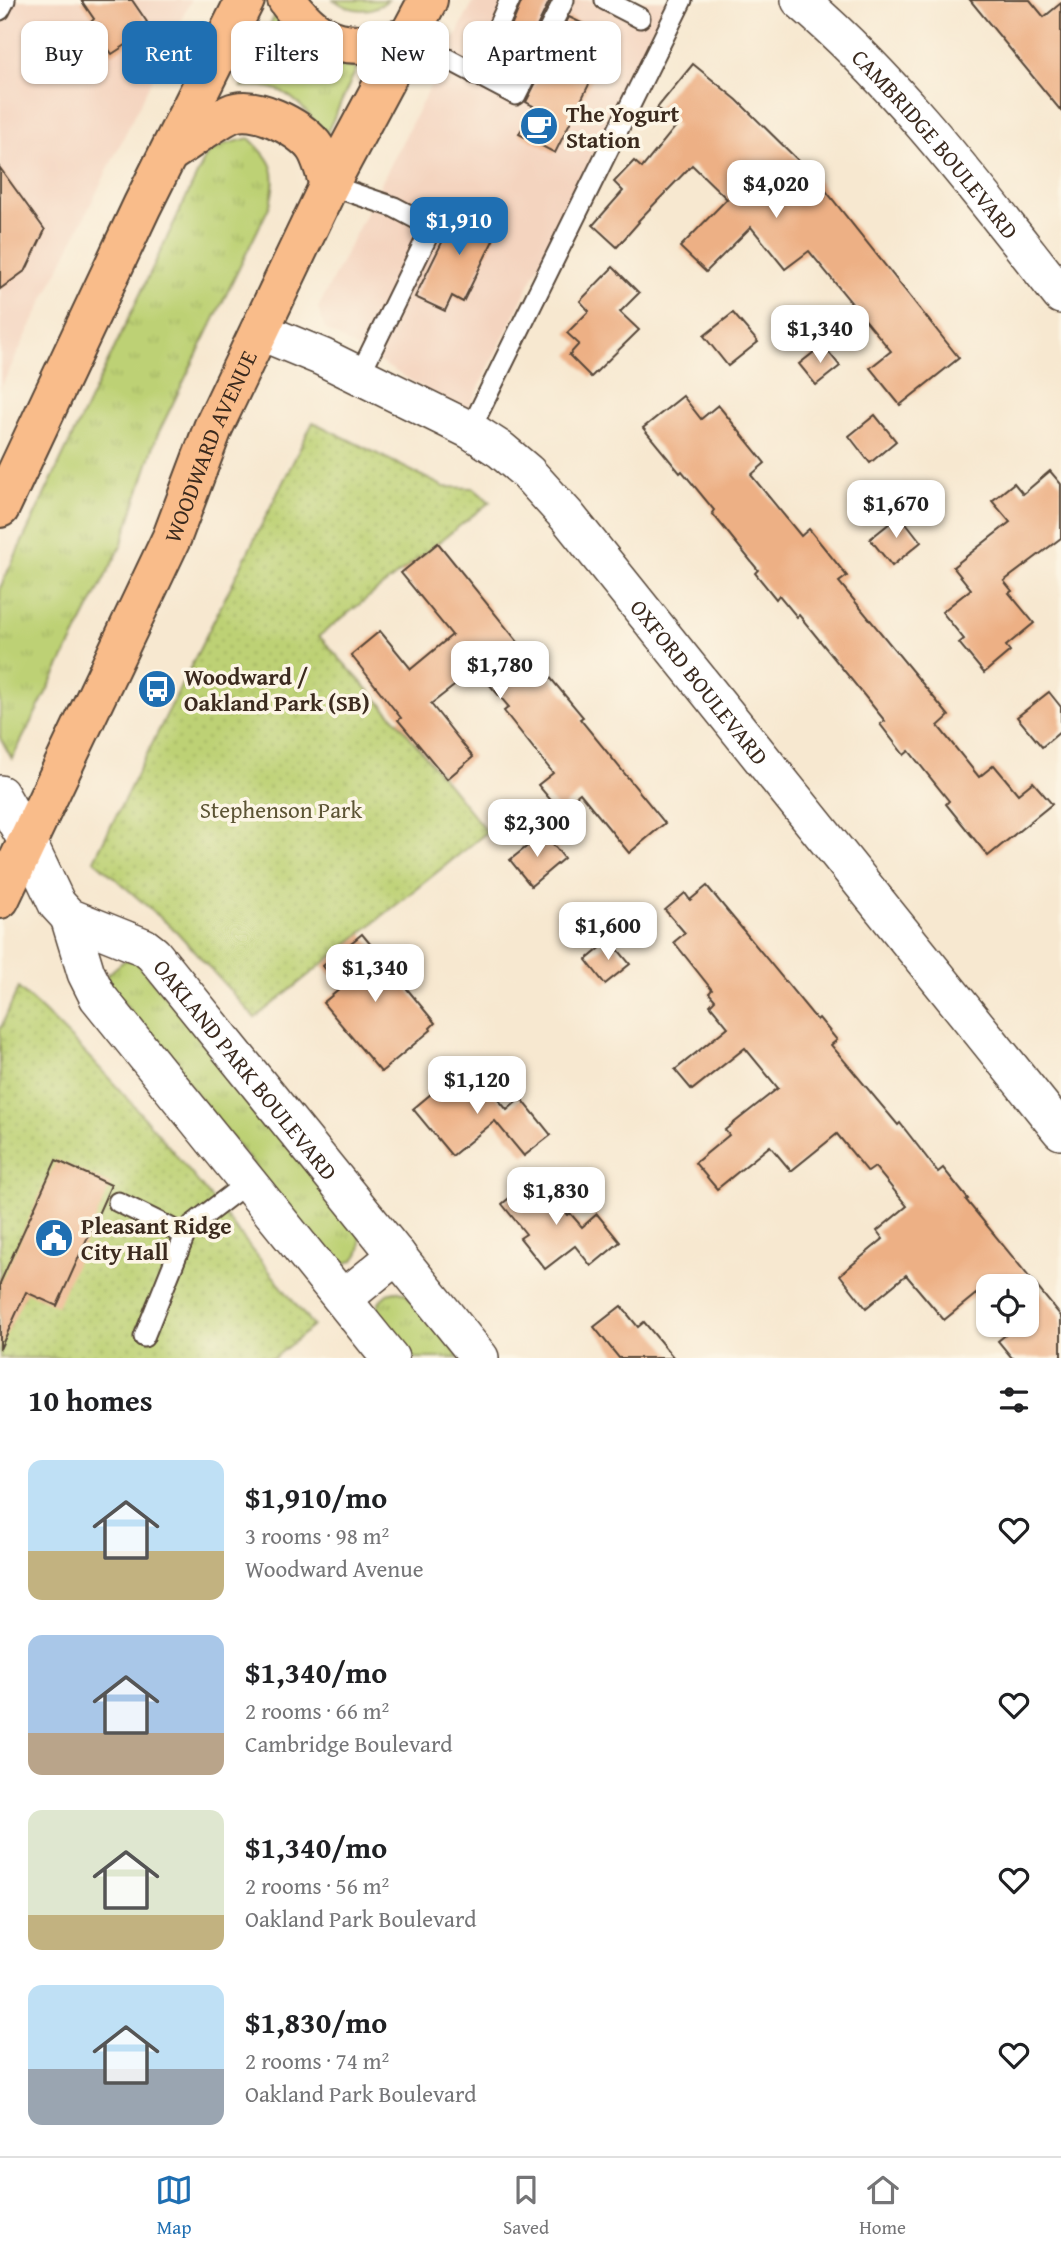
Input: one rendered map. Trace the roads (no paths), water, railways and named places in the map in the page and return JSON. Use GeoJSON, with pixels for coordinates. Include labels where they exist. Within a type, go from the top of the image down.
{"type":"FeatureCollection","features":[{"type":"Feature","properties":{"kind":"main road"},"geometry":{"type":"LineString","coordinates":[[0,508],[142,206],[245,0]]}},
{"type":"Feature","properties":{"kind":"main road"},"geometry":{"type":"LineString","coordinates":[[287,0],[306,25],[329,39],[357,45]]}},
{"type":"Feature","properties":{"kind":"main road","name":"WOODWARD AVENUE"},"geometry":{"type":"LineString","coordinates":[[417,21],[428,0]]}},
{"type":"Feature","properties":{"kind":"main road","name":"WOODWARD AVENUE"},"geometry":{"type":"LineString","coordinates":[[0,899],[172,537],[213,428],[329,185],[383,84]]}},
{"type":"Feature","properties":{"kind":"main road"},"geometry":{"type":"LineString","coordinates":[[171,152],[233,112],[252,112],[294,127],[315,146],[329,185]]}},
{"type":"Feature","properties":{"kind":"street","name":"CAMBRIDGE BOULEVARD"},"geometry":{"type":"LineString","coordinates":[[800,0],[840,33],[926,128],[1061,295]]}},
{"type":"Feature","properties":{"kind":"street","name":"OXFORD BOULEVARD"},"geometry":{"type":"LineString","coordinates":[[259,331],[322,357],[470,430],[501,450],[527,472],[567,516],[1061,1131]]}},
{"type":"Feature","properties":{"kind":"street"},"geometry":{"type":"LineString","coordinates":[[0,794],[27,841],[57,904],[69,917],[86,973],[98,997],[390,1358]]}},
{"type":"Feature","properties":{"kind":"street","name":"OAKLAND PARK BOULEVARD"},"geometry":{"type":"LineString","coordinates":[[69,917],[144,947],[153,954],[480,1358]]}},
{"type":"Feature","properties":{"kind":"street"},"geometry":{"type":"LineString","coordinates":[[343,1299],[397,1255]]}},
{"type":"Feature","properties":{"kind":"lane"},"geometry":{"type":"LineString","coordinates":[[0,10],[5,0]]}},
{"type":"Feature","properties":{"kind":"lane"},"geometry":{"type":"LineString","coordinates":[[500,21],[510,0]]}},
{"type":"Feature","properties":{"kind":"lane"},"geometry":{"type":"LineString","coordinates":[[553,21],[564,0]]}},
{"type":"Feature","properties":{"kind":"lane"},"geometry":{"type":"LineString","coordinates":[[605,0],[640,18]]}},
{"type":"Feature","properties":{"kind":"lane"},"geometry":{"type":"LineString","coordinates":[[470,430],[682,0]]}},
{"type":"Feature","properties":{"kind":"lane"},"geometry":{"type":"LineString","coordinates":[[494,84],[516,95],[522,84]]}},
{"type":"Feature","properties":{"kind":"lane"},"geometry":{"type":"LineString","coordinates":[[329,185],[394,207],[432,228],[359,376]]}},
{"type":"Feature","properties":{"kind":"lane"},"geometry":{"type":"LineString","coordinates":[[144,1336],[192,1226],[248,1182]]}},
{"type":"Feature","properties":{"kind":"lane"},"geometry":{"type":"LineString","coordinates":[[118,1202],[186,1235]]}},
{"type":"Feature","properties":{"kind":"place","name":"The Yogurt Station"},"geometry":{"type":"Point","coordinates":[539,126]}},
{"type":"Feature","properties":{"kind":"place","name":"Woodward / Oakland Park (SB)"},"geometry":{"type":"Point","coordinates":[157,689]}},
{"type":"Feature","properties":{"kind":"place","name":"Pleasant Ridge City Hall"},"geometry":{"type":"Point","coordinates":[54,1238]}},
{"type":"Feature","properties":{"kind":"park label","name":"Stephenson Park"},"geometry":{"type":"Point","coordinates":[281,809]}}]}
